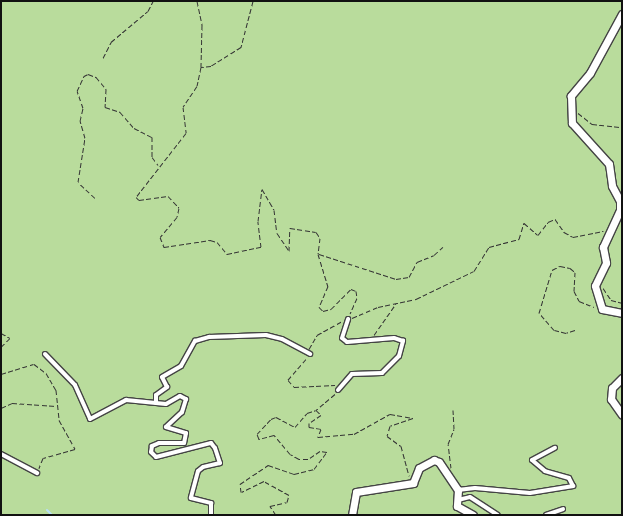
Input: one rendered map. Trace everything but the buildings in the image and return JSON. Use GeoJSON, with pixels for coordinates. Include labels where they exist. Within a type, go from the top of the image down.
{"type":"FeatureCollection","features":[{"type":"Feature","properties":{"kind":"street"},"geometry":{"type":"LineString","coordinates":[[622,14],[590,73],[571,96],[572,123],[576,130],[608,164],[621,209],[603,247],[606,263],[595,286],[602,309],[622,313]]}},
{"type":"Feature","properties":{"kind":"street"},"geometry":{"type":"LineString","coordinates":[[622,378],[612,388],[611,398],[622,415]]}},
{"type":"Feature","properties":{"kind":"street"},"geometry":{"type":"LineString","coordinates":[[352,515],[356,492],[414,483],[419,468],[434,460],[456,487],[461,511],[473,515]]}},
{"type":"Feature","properties":{"kind":"lane"},"geometry":{"type":"LineString","coordinates":[[337,387],[352,374],[382,372],[399,356],[403,341],[371,338],[347,342],[342,338],[348,319]]}},
{"type":"Feature","properties":{"kind":"lane"},"geometry":{"type":"LineString","coordinates":[[156,403],[156,395],[167,386],[162,377],[181,366],[195,341],[222,336],[266,335],[282,338],[310,354]]}},
{"type":"Feature","properties":{"kind":"lane"},"geometry":{"type":"LineString","coordinates":[[45,354],[75,385],[90,419],[126,400],[166,404],[180,396],[186,398],[182,412],[166,427],[186,433],[184,443],[152,446],[151,452],[156,457],[211,443],[215,448],[220,463],[203,466],[198,471],[191,498],[211,503],[211,515]]}},
{"type":"Feature","properties":{"kind":"lane"},"geometry":{"type":"LineString","coordinates":[[456,487],[530,493],[573,486],[569,478],[545,471],[532,460],[555,448]]}},
{"type":"Feature","properties":{"kind":"lane"},"geometry":{"type":"LineString","coordinates":[[1,454],[37,474]]}},
{"type":"Feature","properties":{"kind":"lane"},"geometry":{"type":"LineString","coordinates":[[458,500],[470,497],[498,515]]}},
{"type":"Feature","properties":{"kind":"lane"},"geometry":{"type":"LineString","coordinates":[[546,515],[563,509]]}},
{"type":"Feature","properties":{"kind":"path"},"geometry":{"type":"LineString","coordinates":[[103,58],[111,42],[148,11],[153,1]]}},
{"type":"Feature","properties":{"kind":"path"},"geometry":{"type":"LineString","coordinates":[[197,1],[202,24],[201,67],[197,86],[183,107],[186,133],[136,196],[139,200],[168,196],[179,208],[177,217],[160,237],[164,247],[210,240],[217,242],[227,254],[255,250],[261,247],[258,221],[262,189],[274,210],[277,233],[289,251],[287,234],[290,228],[298,227],[316,232],[320,238],[318,254],[328,286],[319,307],[324,311],[331,309],[351,289],[356,291],[357,298],[345,326]]}},
{"type":"Feature","properties":{"kind":"path"},"geometry":{"type":"LineString","coordinates":[[201,67],[211,66],[241,47],[253,1]]}},
{"type":"Feature","properties":{"kind":"path"},"geometry":{"type":"LineString","coordinates":[[95,198],[78,182],[85,138],[80,126],[83,108],[77,91],[84,76],[88,74],[96,78],[106,89],[105,107],[120,112],[134,128],[152,137],[152,157],[159,166]]}},
{"type":"Feature","properties":{"kind":"path"},"geometry":{"type":"LineString","coordinates":[[571,106],[592,124],[622,128]]}},
{"type":"Feature","properties":{"kind":"path"},"geometry":{"type":"LineString","coordinates":[[337,387],[294,387],[288,380],[310,354],[309,346],[317,335],[348,319],[396,303],[416,299],[474,271],[489,246],[519,239],[524,223],[538,235],[548,222],[555,219],[564,232],[573,237],[610,229]]}},
{"type":"Feature","properties":{"kind":"path"},"geometry":{"type":"LineString","coordinates":[[318,254],[328,260],[396,279],[409,277],[417,262],[434,255],[443,246]]}},
{"type":"Feature","properties":{"kind":"path"},"geometry":{"type":"LineString","coordinates":[[575,330],[566,334],[554,330],[539,313],[552,270],[560,266],[570,268],[574,272],[574,291],[579,301],[602,309]]}},
{"type":"Feature","properties":{"kind":"path"},"geometry":{"type":"LineString","coordinates":[[597,279],[612,300],[622,303]]}},
{"type":"Feature","properties":{"kind":"path"},"geometry":{"type":"LineString","coordinates":[[371,338],[396,303]]}},
{"type":"Feature","properties":{"kind":"path"},"geometry":{"type":"LineString","coordinates":[[1,333],[10,338],[1,347]]}},
{"type":"Feature","properties":{"kind":"path"},"geometry":{"type":"LineString","coordinates":[[1,374],[34,364],[46,373],[56,390],[56,406],[59,420],[75,449],[44,458],[37,474]]}},
{"type":"Feature","properties":{"kind":"path"},"geometry":{"type":"LineString","coordinates":[[276,515],[270,506],[287,502],[289,495],[264,481],[241,492],[240,484],[268,465],[294,474],[314,469],[327,452],[320,451],[308,459],[299,459],[290,454],[274,436],[259,439],[257,434],[272,419],[295,427],[307,413],[325,406],[342,382]]}},
{"type":"Feature","properties":{"kind":"path"},"geometry":{"type":"LineString","coordinates":[[1,408],[12,403],[56,406]]}},
{"type":"Feature","properties":{"kind":"path"},"geometry":{"type":"LineString","coordinates":[[316,410],[321,415],[309,423],[309,427],[321,429],[318,437],[354,434],[390,414],[411,416],[413,418],[390,426],[387,436],[401,446],[404,465],[414,483]]}},
{"type":"Feature","properties":{"kind":"path"},"geometry":{"type":"LineString","coordinates":[[453,410],[454,429],[448,444],[456,487]]}},
{"type":"Feature","properties":{"kind":"green space"},"geometry":{"type":"Polygon","coordinates":[[[1,1],[622,1],[622,515],[1,515],[1,1]]]}},
{"type":"Feature","properties":{"kind":"waterway"},"geometry":{"type":"LineString","coordinates":[[47,510],[52,515]]}}]}
